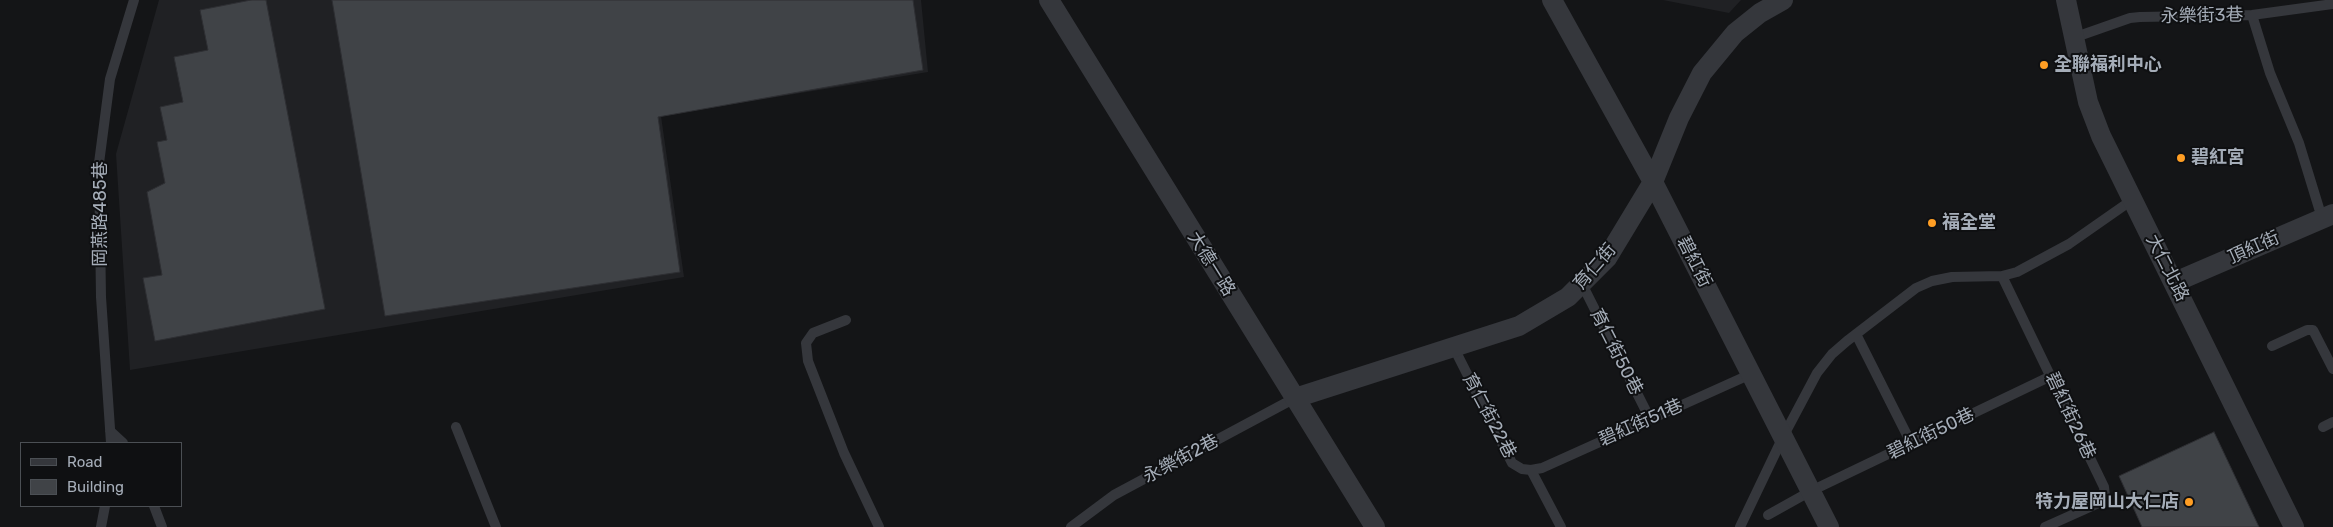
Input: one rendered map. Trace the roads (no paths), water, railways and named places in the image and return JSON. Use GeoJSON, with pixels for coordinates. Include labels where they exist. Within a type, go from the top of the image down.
{"type":"FeatureCollection","features":[{"type":"Feature","properties":{"kind":"street","name":"大德一路"},"geometry":{"type":"LineString","coordinates":[[1049,0],[1375,527]]}},
{"type":"Feature","properties":{"kind":"street","name":"碧紅街"},"geometry":{"type":"LineString","coordinates":[[1552,0],[1653,182],[1829,527]]}},
{"type":"Feature","properties":{"kind":"street","name":"育仁街"},"geometry":{"type":"LineString","coordinates":[[1295,398],[1519,326],[1568,297],[1607,258],[1653,182],[1679,118],[1702,73],[1735,33],[1760,12],[1783,0]]}},
{"type":"Feature","properties":{"kind":"street","name":"大仁北路"},"geometry":{"type":"LineString","coordinates":[[2066,0],[2088,102],[2101,136],[2175,282],[2294,527]]}},
{"type":"Feature","properties":{"kind":"street","name":"頂紅街"},"geometry":{"type":"LineString","coordinates":[[2175,282],[2328,216]]}},
{"type":"Feature","properties":{"kind":"lane","name":"岡燕路485巷"},"geometry":{"type":"LineString","coordinates":[[111,442],[101,298],[99,163],[110,79],[134,0]]}},
{"type":"Feature","properties":{"kind":"lane","name":"永樂街3巷"},"geometry":{"type":"LineString","coordinates":[[2073,38],[2135,18],[2252,15],[2333,4]]}},
{"type":"Feature","properties":{"kind":"lane"},"geometry":{"type":"LineString","coordinates":[[2252,15],[2270,73],[2328,216]]}},
{"type":"Feature","properties":{"kind":"lane"},"geometry":{"type":"LineString","coordinates":[[1740,527],[1783,437],[1817,373],[1832,354],[1916,288],[1932,281],[1952,277],[2002,276],[2039,262],[2085,234],[2132,200]]}},
{"type":"Feature","properties":{"kind":"lane","name":"碧紅街26巷"},"geometry":{"type":"LineString","coordinates":[[2002,276],[2104,487],[2105,496],[2100,502],[2045,527]]}},
{"type":"Feature","properties":{"kind":"lane","name":"育仁街50巷"},"geometry":{"type":"LineString","coordinates":[[1582,284],[1650,419]]}},
{"type":"Feature","properties":{"kind":"lane"},"geometry":{"type":"LineString","coordinates":[[846,320],[813,333],[806,343],[808,361],[844,453],[878,527]]}},
{"type":"Feature","properties":{"kind":"lane"},"geometry":{"type":"LineString","coordinates":[[2272,346],[2307,330],[2313,330],[2333,369]]}},
{"type":"Feature","properties":{"kind":"lane"},"geometry":{"type":"LineString","coordinates":[[1856,334],[1911,443]]}},
{"type":"Feature","properties":{"kind":"lane","name":"育仁街22巷"},"geometry":{"type":"LineString","coordinates":[[1454,348],[1512,463],[1522,469],[1531,470],[1561,527]]}},
{"type":"Feature","properties":{"kind":"lane","name":"碧紅街51巷"},"geometry":{"type":"LineString","coordinates":[[1531,470],[1751,374]]}},
{"type":"Feature","properties":{"kind":"lane","name":"碧紅街50巷"},"geometry":{"type":"LineString","coordinates":[[1768,515],[1811,492],[2051,376]]}},
{"type":"Feature","properties":{"kind":"lane","name":"永樂街2巷"},"geometry":{"type":"LineString","coordinates":[[1071,527],[1086,522],[1114,494],[1295,398]]}},
{"type":"Feature","properties":{"kind":"lane"},"geometry":{"type":"LineString","coordinates":[[2323,426],[2333,422]]}},
{"type":"Feature","properties":{"kind":"lane"},"geometry":{"type":"LineString","coordinates":[[456,426],[496,527]]}},
{"type":"Feature","properties":{"kind":"lane"},"geometry":{"type":"LineString","coordinates":[[110,431],[122,442]]}},
{"type":"Feature","properties":{"kind":"lane"},"geometry":{"type":"LineString","coordinates":[[101,527],[106,507]]}},
{"type":"Feature","properties":{"kind":"lane"},"geometry":{"type":"LineString","coordinates":[[154,507],[162,527]]}},
{"type":"Feature","properties":{"kind":"place","name":"全聯福利中心"},"geometry":{"type":"Point","coordinates":[2044,65]}},
{"type":"Feature","properties":{"kind":"place","name":"碧紅宮"},"geometry":{"type":"Point","coordinates":[2181,158]}},
{"type":"Feature","properties":{"kind":"place","name":"福全堂"},"geometry":{"type":"Point","coordinates":[1932,223]}},
{"type":"Feature","properties":{"kind":"place","name":"特力屋岡山大仁店"},"geometry":{"type":"Point","coordinates":[2189,502]}}]}
